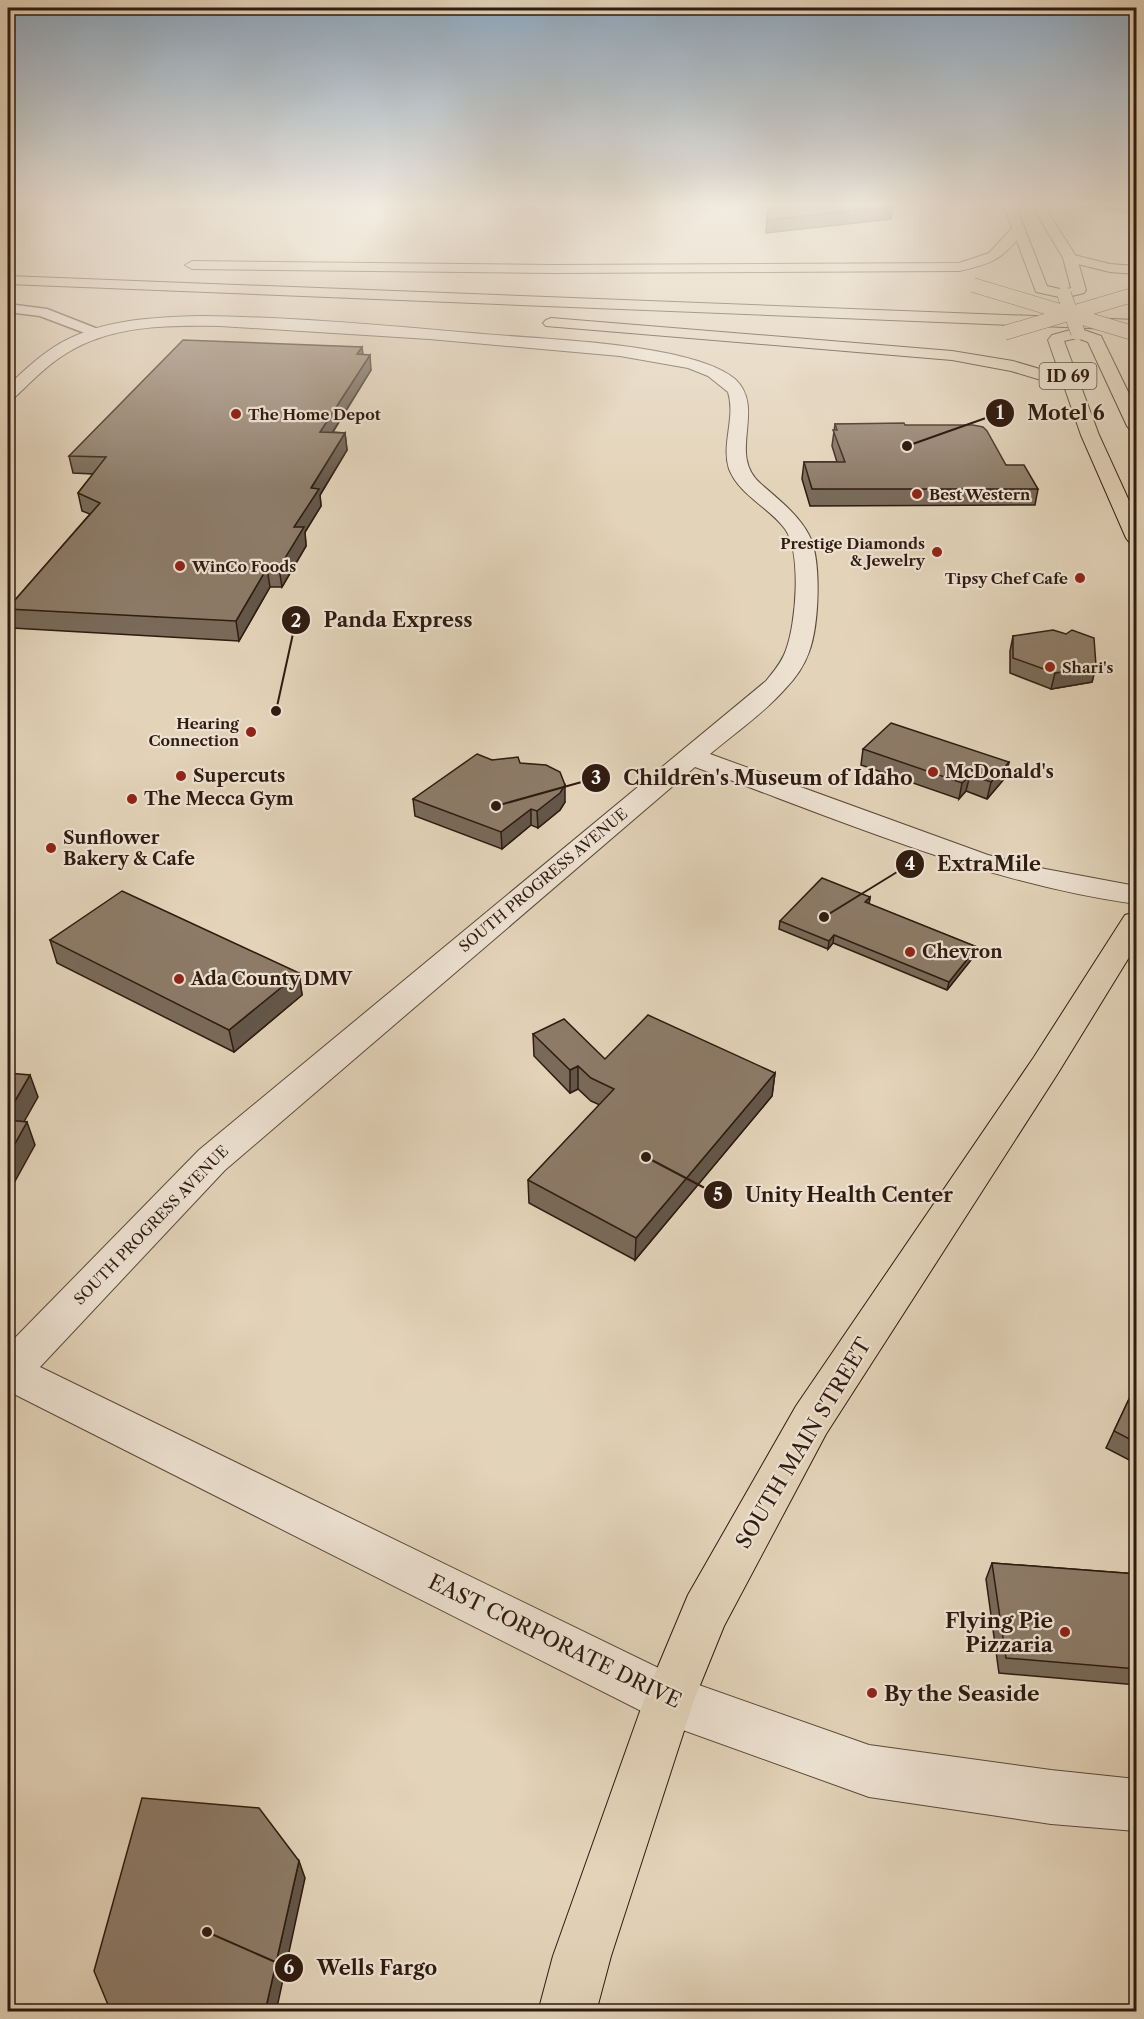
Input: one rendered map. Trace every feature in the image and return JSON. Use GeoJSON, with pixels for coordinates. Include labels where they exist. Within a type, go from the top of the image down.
{"type":"FeatureCollection","features":[{"type":"Feature","properties":{"kind":"main road"},"geometry":{"type":"LineString","coordinates":[[181,298],[348,309]]}},
{"type":"Feature","properties":{"kind":"main road"},"geometry":{"type":"LineString","coordinates":[[465,298],[1137,325]]}},
{"type":"Feature","properties":{"kind":"main road"},"geometry":{"type":"LineString","coordinates":[[1015,298],[1137,334]]}},
{"type":"Feature","properties":{"kind":"main road"},"geometry":{"type":"LineString","coordinates":[[1066,298],[1078,333]]}},
{"type":"Feature","properties":{"kind":"main road"},"geometry":{"type":"LineString","coordinates":[[999,334],[1122,298]]}},
{"type":"Feature","properties":{"kind":"main road"},"geometry":{"type":"LineString","coordinates":[[986,303],[1137,309]]}},
{"type":"Feature","properties":{"kind":"main road"},"geometry":{"type":"LineString","coordinates":[[534,321],[864,348],[1014,366],[1071,384]]}},
{"type":"Feature","properties":{"kind":"main road","name":"ID 69"},"geometry":{"type":"LineString","coordinates":[[1137,426],[1095,339],[1078,333],[1056,340],[1090,435],[1137,538]]}},
{"type":"Feature","properties":{"kind":"main road"},"geometry":{"type":"LineString","coordinates":[[864,348],[962,341]]}},
{"type":"Feature","properties":{"kind":"main road","name":"SOUTH MAIN STREET"},"geometry":{"type":"LineString","coordinates":[[567,2012],[582,1956],[669,1700],[705,1612],[811,1420],[1046,1065],[1137,922]]}},
{"type":"Feature","properties":{"kind":"street"},"geometry":{"type":"LineString","coordinates":[[8,308],[42,312],[98,334]]}},
{"type":"Feature","properties":{"kind":"street","name":"SOUTH PROGRESS AVENUE"},"geometry":{"type":"LineString","coordinates":[[8,394],[56,353],[69,345],[98,334],[167,322],[220,321],[470,337],[619,352],[686,363],[727,381],[734,387],[740,402],[736,457],[739,469],[750,485],[787,519],[801,541],[805,563],[799,646],[790,668],[775,686],[212,1160],[8,1371]]}},
{"type":"Feature","properties":{"kind":"street"},"geometry":{"type":"LineString","coordinates":[[690,756],[978,861],[1038,877],[1137,895]]}},
{"type":"Feature","properties":{"kind":"street","name":"EAST CORPORATE DRIVE"},"geometry":{"type":"LineString","coordinates":[[8,1371],[573,1650],[669,1700],[868,1771],[1051,1797],[1137,1805]]}},
{"type":"Feature","properties":{"kind":"building"},"geometry":{"type":"Polygon","coordinates":[[[183,340],[362,347],[357,354],[370,355],[320,432],[345,433],[311,488],[319,489],[294,527],[304,527],[279,568],[267,568],[236,621],[8,609],[100,503],[78,493],[106,457],[69,456],[183,340]]]}},
{"type":"Feature","properties":{"kind":"building"},"geometry":{"type":"Polygon","coordinates":[[[904,423],[905,425],[983,427],[1006,465],[1024,465],[1038,489],[812,489],[804,462],[845,462],[833,430],[837,430],[835,424],[904,423]]]}},
{"type":"Feature","properties":{"kind":"building"},"geometry":{"type":"Polygon","coordinates":[[[1053,630],[1066,634],[1072,630],[1094,638],[1096,666],[1055,673],[1013,658],[1013,636],[1053,630]]]}},
{"type":"Feature","properties":{"kind":"building"},"geometry":{"type":"Polygon","coordinates":[[[891,723],[1009,762],[991,782],[970,775],[962,783],[863,749],[891,723]]]}},
{"type":"Feature","properties":{"kind":"building"},"geometry":{"type":"Polygon","coordinates":[[[477,754],[492,760],[518,757],[520,763],[546,765],[560,772],[565,785],[560,793],[537,811],[531,809],[501,832],[413,799],[477,754]]]}},
{"type":"Feature","properties":{"kind":"building"},"geometry":{"type":"Polygon","coordinates":[[[822,878],[870,897],[865,902],[977,947],[949,982],[834,935],[829,941],[780,921],[822,878]]]}},
{"type":"Feature","properties":{"kind":"building","name":"Ada County DMV"},"geometry":{"type":"Polygon","coordinates":[[[122,891],[299,973],[229,1030],[50,940],[122,891]]]}},
{"type":"Feature","properties":{"kind":"building"},"geometry":{"type":"Polygon","coordinates":[[[648,1015],[775,1073],[636,1238],[528,1180],[614,1089],[591,1078],[578,1066],[570,1070],[533,1034],[564,1019],[605,1059],[648,1015]]]}},
{"type":"Feature","properties":{"kind":"building"},"geometry":{"type":"Polygon","coordinates":[[[8,1073],[30,1075],[8,1113],[8,1073]]]}},
{"type":"Feature","properties":{"kind":"building"},"geometry":{"type":"Polygon","coordinates":[[[8,1120],[27,1122],[8,1156],[8,1120]]]}},
{"type":"Feature","properties":{"kind":"building"},"geometry":{"type":"Polygon","coordinates":[[[1137,1382],[1137,1443],[1114,1431],[1137,1382]]]}},
{"type":"Feature","properties":{"kind":"building","name":"Flying Pie Pizzaria"},"geometry":{"type":"Polygon","coordinates":[[[992,1563],[1137,1574],[1137,1669],[1006,1658],[992,1563]]]}},
{"type":"Feature","properties":{"kind":"building"},"geometry":{"type":"Polygon","coordinates":[[[142,1798],[259,1808],[299,1861],[265,2012],[111,2012],[94,1971],[142,1798]]]}},
{"type":"Feature","properties":{"kind":"place","name":"The Home Depot"},"geometry":{"type":"Point","coordinates":[236,414]}},
{"type":"Feature","properties":{"kind":"place","name":"Motel 6"},"geometry":{"type":"Point","coordinates":[907,446]}},
{"type":"Feature","properties":{"kind":"place","name":"Best Western"},"geometry":{"type":"Point","coordinates":[917,494]}},
{"type":"Feature","properties":{"kind":"place","name":"Prestige Diamonds & Jewelry"},"geometry":{"type":"Point","coordinates":[937,552]}},
{"type":"Feature","properties":{"kind":"place","name":"WinCo Foods"},"geometry":{"type":"Point","coordinates":[180,566]}},
{"type":"Feature","properties":{"kind":"place","name":"Tipsy Chef Cafe"},"geometry":{"type":"Point","coordinates":[1080,578]}},
{"type":"Feature","properties":{"kind":"place","name":"Shari's"},"geometry":{"type":"Point","coordinates":[1050,667]}},
{"type":"Feature","properties":{"kind":"place","name":"Panda Express"},"geometry":{"type":"Point","coordinates":[276,711]}},
{"type":"Feature","properties":{"kind":"place","name":"Hearing Connection"},"geometry":{"type":"Point","coordinates":[251,732]}},
{"type":"Feature","properties":{"kind":"place","name":"McDonald's"},"geometry":{"type":"Point","coordinates":[933,772]}},
{"type":"Feature","properties":{"kind":"place","name":"Supercuts"},"geometry":{"type":"Point","coordinates":[181,776]}},
{"type":"Feature","properties":{"kind":"place","name":"The Mecca Gym"},"geometry":{"type":"Point","coordinates":[132,799]}},
{"type":"Feature","properties":{"kind":"place","name":"Children's Museum of Idaho"},"geometry":{"type":"Point","coordinates":[496,806]}},
{"type":"Feature","properties":{"kind":"place","name":"Sunflower Bakery & Cafe"},"geometry":{"type":"Point","coordinates":[51,848]}},
{"type":"Feature","properties":{"kind":"place","name":"ExtraMile"},"geometry":{"type":"Point","coordinates":[824,917]}},
{"type":"Feature","properties":{"kind":"place","name":"Chevron"},"geometry":{"type":"Point","coordinates":[910,952]}},
{"type":"Feature","properties":{"kind":"place","name":"Ada County DMV"},"geometry":{"type":"Point","coordinates":[179,979]}},
{"type":"Feature","properties":{"kind":"place","name":"Unity Health Center"},"geometry":{"type":"Point","coordinates":[646,1157]}},
{"type":"Feature","properties":{"kind":"place","name":"Flying Pie Pizzaria"},"geometry":{"type":"Point","coordinates":[1065,1632]}},
{"type":"Feature","properties":{"kind":"place","name":"By the Seaside"},"geometry":{"type":"Point","coordinates":[872,1693]}},
{"type":"Feature","properties":{"kind":"place","name":"Wells Fargo"},"geometry":{"type":"Point","coordinates":[207,1932]}}]}
